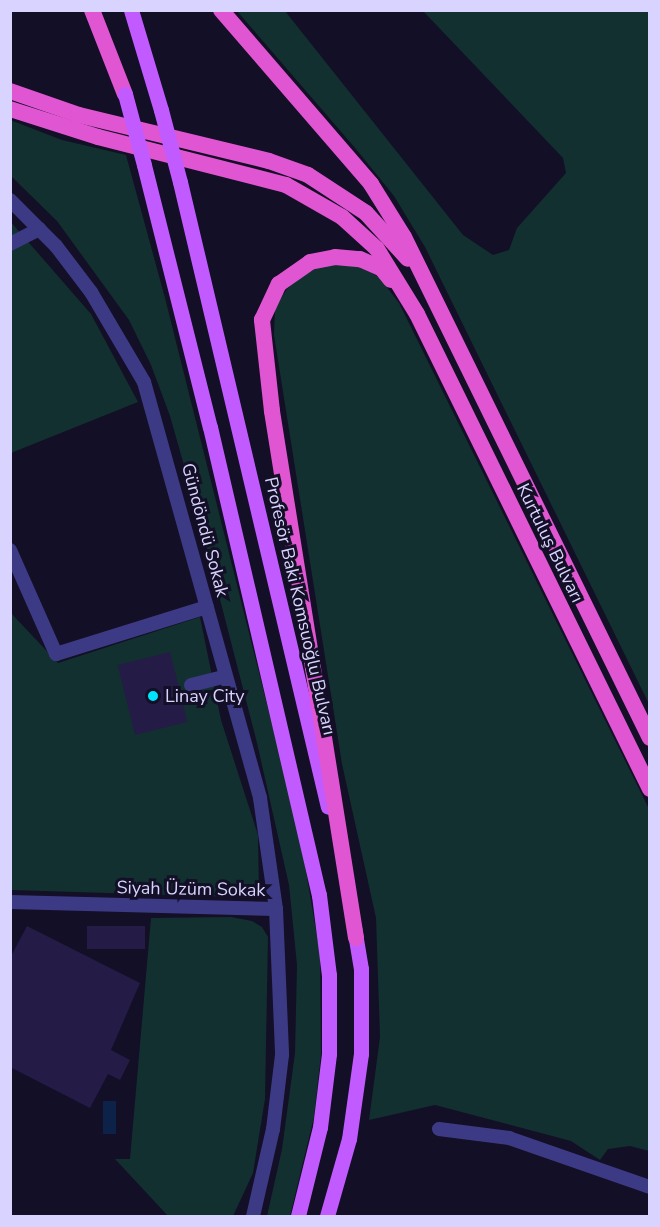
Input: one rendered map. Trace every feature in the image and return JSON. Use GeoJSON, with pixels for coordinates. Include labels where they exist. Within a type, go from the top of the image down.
{"type":"FeatureCollection","features":[{"type":"Feature","properties":{"kind":"highway"},"geometry":{"type":"LineString","coordinates":[[92,10],[125,94]]}},
{"type":"Feature","properties":{"kind":"highway"},"geometry":{"type":"LineString","coordinates":[[98,10],[125,94]]}},
{"type":"Feature","properties":{"kind":"highway"},"geometry":{"type":"LineString","coordinates":[[221,10],[371,184],[404,237],[438,305]]}},
{"type":"Feature","properties":{"kind":"highway"},"geometry":{"type":"LineString","coordinates":[[10,91],[79,115],[269,161],[308,175],[343,195],[378,225],[399,247],[438,305]]}},
{"type":"Feature","properties":{"kind":"highway"},"geometry":{"type":"LineString","coordinates":[[10,109],[98,137],[253,174],[316,200],[354,226],[385,258],[417,314]]}},
{"type":"Feature","properties":{"kind":"highway"},"geometry":{"type":"LineString","coordinates":[[357,938],[263,353],[262,320],[271,295],[287,276],[310,262],[335,257],[360,259],[382,268],[417,314]]}},
{"type":"Feature","properties":{"kind":"highway","name":"Kurtuluş Bulvarı"},"geometry":{"type":"LineString","coordinates":[[438,305],[650,738]]}},
{"type":"Feature","properties":{"kind":"highway","name":"Kurtuluş Bulvarı"},"geometry":{"type":"LineString","coordinates":[[417,314],[650,789]]}},
{"type":"Feature","properties":{"kind":"main road","name":"Profesör Baki Komsuoğlu Bulvarı"},"geometry":{"type":"LineString","coordinates":[[131,10],[180,182],[357,938],[361,969],[361,1054],[349,1139],[327,1216]]}},
{"type":"Feature","properties":{"kind":"main road"},"geometry":{"type":"LineString","coordinates":[[125,94],[210,427],[319,895],[329,975],[329,1054],[320,1127],[298,1216]]}},
{"type":"Feature","properties":{"kind":"street","name":"Gündöndü Sokak"},"geometry":{"type":"LineString","coordinates":[[10,200],[39,229],[91,292],[144,382],[207,607],[223,677],[260,798],[276,909]]}},
{"type":"Feature","properties":{"kind":"street"},"geometry":{"type":"LineString","coordinates":[[10,244],[39,229]]}},
{"type":"Feature","properties":{"kind":"street"},"geometry":{"type":"LineString","coordinates":[[10,550],[56,654],[207,607]]}},
{"type":"Feature","properties":{"kind":"street"},"geometry":{"type":"LineString","coordinates":[[191,685],[223,677]]}},
{"type":"Feature","properties":{"kind":"street","name":"Siyah Üzüm Sokak"},"geometry":{"type":"LineString","coordinates":[[10,902],[276,909],[282,1054],[273,1130],[253,1216]]}},
{"type":"Feature","properties":{"kind":"street"},"geometry":{"type":"LineString","coordinates":[[439,1129],[509,1138],[650,1187]]}},
{"type":"Feature","properties":{"kind":"green space"},"geometry":{"type":"Polygon","coordinates":[[[237,11],[285,11],[463,235],[493,255],[509,250],[517,228],[566,173],[563,158],[423,11],[649,11],[649,704],[425,247],[394,196],[237,11]]]}},
{"type":"Feature","properties":{"kind":"green space"},"geometry":{"type":"Polygon","coordinates":[[[10,120],[62,140],[126,155],[165,298],[300,836],[320,954],[321,1054],[314,1117],[290,1216],[267,1216],[282,1149],[295,1053],[297,965],[289,885],[257,743],[199,518],[170,416],[151,365],[129,320],[57,221],[11,176],[10,120]]]}},
{"type":"Feature","properties":{"kind":"green space"},"geometry":{"type":"Polygon","coordinates":[[[10,221],[91,314],[138,402],[11,453],[10,221]]]}},
{"type":"Feature","properties":{"kind":"green space"},"geometry":{"type":"Polygon","coordinates":[[[329,264],[355,264],[379,277],[399,303],[649,809],[649,1151],[630,1146],[608,1149],[600,1160],[571,1141],[435,1105],[369,1120],[380,1037],[376,918],[342,764],[274,335],[275,308],[287,289],[305,273],[329,264]]]}},
{"type":"Feature","properties":{"kind":"green space"},"geometry":{"type":"Polygon","coordinates":[[[10,612],[58,663],[200,617],[221,720],[258,835],[259,892],[235,897],[11,890],[10,612]]]}},
{"type":"Feature","properties":{"kind":"green space"},"geometry":{"type":"Polygon","coordinates":[[[231,917],[252,921],[262,927],[268,937],[265,1099],[253,1173],[233,1216],[168,1216],[115,1159],[130,1159],[151,918],[231,917]]]}},
{"type":"Feature","properties":{"kind":"water"},"geometry":{"type":"Polygon","coordinates":[[[103,1101],[116,1101],[116,1134],[103,1134],[103,1101]]]}},
{"type":"Feature","properties":{"kind":"building","name":"Linay City"},"geometry":{"type":"Polygon","coordinates":[[[170,652],[187,722],[135,735],[118,665],[170,652]]]}},
{"type":"Feature","properties":{"kind":"building"},"geometry":{"type":"Polygon","coordinates":[[[27,926],[140,983],[111,1050],[130,1060],[120,1080],[108,1074],[90,1108],[10,1067],[10,958],[27,926]]]}},
{"type":"Feature","properties":{"kind":"building"},"geometry":{"type":"Polygon","coordinates":[[[87,926],[145,926],[145,949],[87,949],[87,926]]]}},
{"type":"Feature","properties":{"kind":"place","name":"Linay City"},"geometry":{"type":"Point","coordinates":[153,696]}}]}
